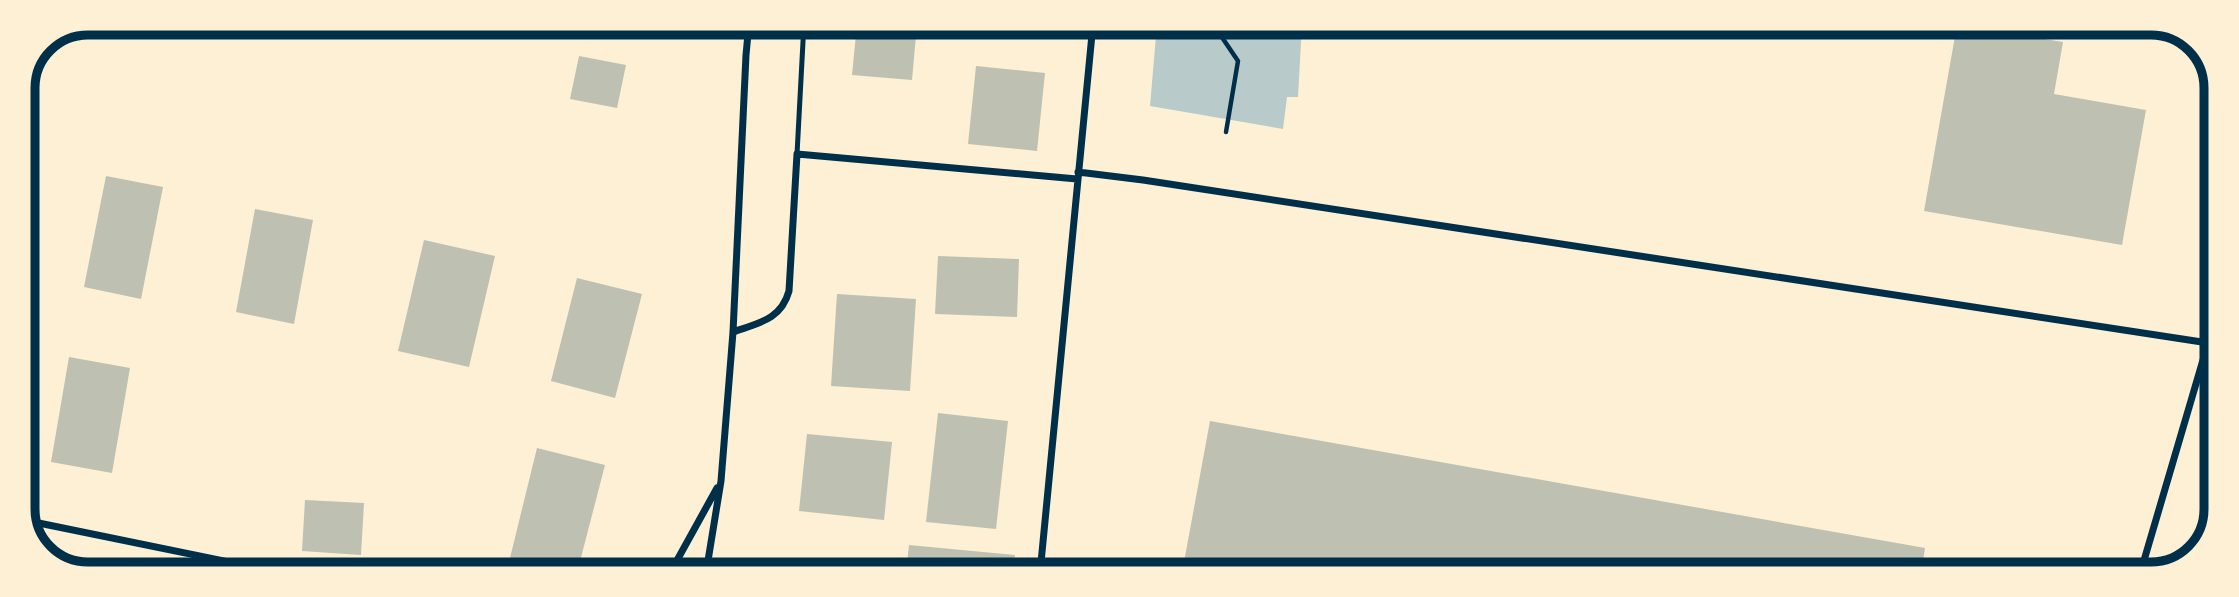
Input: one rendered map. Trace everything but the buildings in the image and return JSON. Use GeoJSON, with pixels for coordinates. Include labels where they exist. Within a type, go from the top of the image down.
{"type":"FeatureCollection","features":[{"type":"Feature","properties":{"kind":"street"},"geometry":{"type":"LineString","coordinates":[[708,562],[721,481],[733,332],[748,35]]}},
{"type":"Feature","properties":{"kind":"street"},"geometry":{"type":"LineString","coordinates":[[1041,562],[1092,35]]}},
{"type":"Feature","properties":{"kind":"street"},"geometry":{"type":"LineString","coordinates":[[733,332],[765,320],[780,311],[786,303],[789,291],[797,154],[1143,180],[2204,342]]}},
{"type":"Feature","properties":{"kind":"street"},"geometry":{"type":"LineString","coordinates":[[2144,562],[2204,366]]}},
{"type":"Feature","properties":{"kind":"street"},"geometry":{"type":"LineString","coordinates":[[676,562],[721,481]]}},
{"type":"Feature","properties":{"kind":"street"},"geometry":{"type":"LineString","coordinates":[[37,523],[229,562]]}},
{"type":"Feature","properties":{"kind":"lane"},"geometry":{"type":"LineString","coordinates":[[797,154],[803,35]]}},
{"type":"Feature","properties":{"kind":"path"},"geometry":{"type":"LineString","coordinates":[[1220,35],[1238,61],[1226,132]]}},
{"type":"Feature","properties":{"kind":"shaded area"},"geometry":{"type":"Polygon","coordinates":[[[1156,35],[1301,35],[1298,97],[1287,97],[1283,129],[1150,106],[1156,35]]]}}]}
